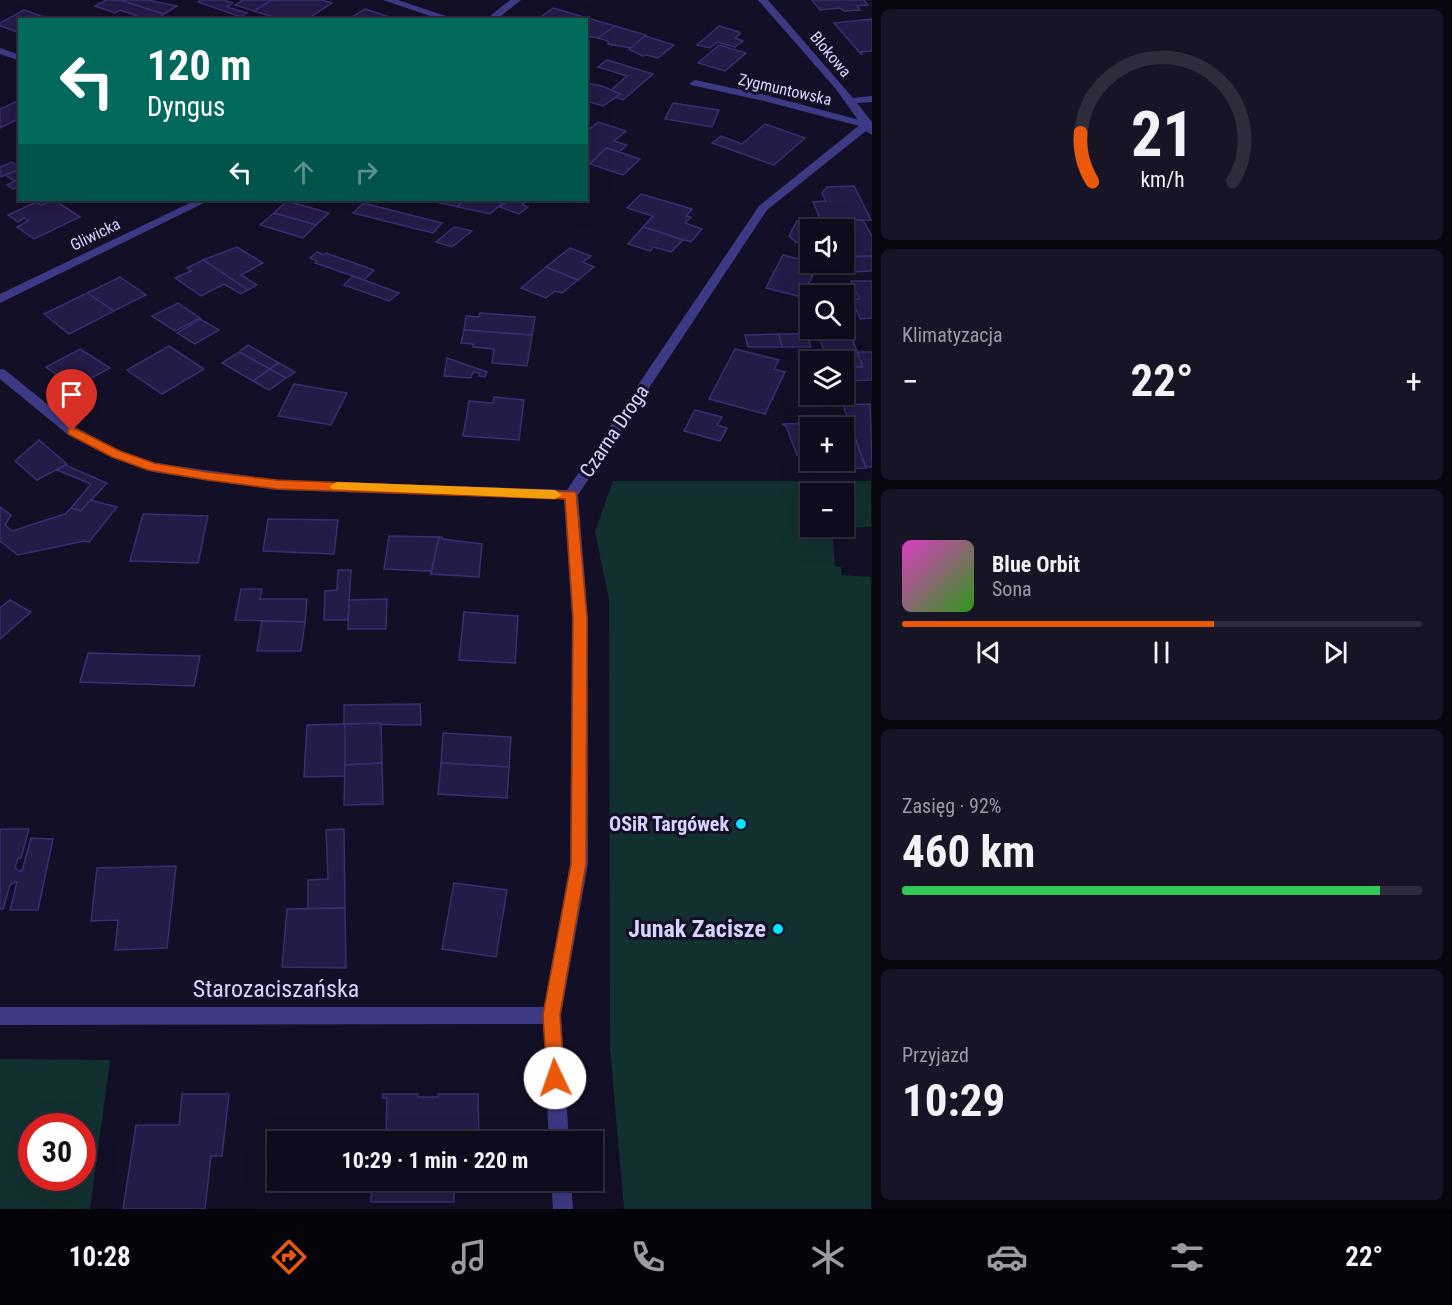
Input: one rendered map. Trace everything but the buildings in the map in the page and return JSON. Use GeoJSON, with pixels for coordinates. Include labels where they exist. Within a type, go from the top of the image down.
{"type":"FeatureCollection","features":[{"type":"Feature","properties":{"kind":"street"},"geometry":{"type":"LineString","coordinates":[[388,0],[447,18]]}},
{"type":"Feature","properties":{"kind":"street"},"geometry":{"type":"LineString","coordinates":[[492,18],[516,0]]}},
{"type":"Feature","properties":{"kind":"street","name":"Blokowa"},"geometry":{"type":"LineString","coordinates":[[763,0],[839,86],[870,127]]}},
{"type":"Feature","properties":{"kind":"street"},"geometry":{"type":"LineString","coordinates":[[0,51],[18,56]]}},
{"type":"Feature","properties":{"kind":"street","name":"Zygmuntowska"},"geometry":{"type":"LineString","coordinates":[[695,84],[765,98],[870,127]]}},
{"type":"Feature","properties":{"kind":"street"},"geometry":{"type":"LineString","coordinates":[[850,102],[872,99]]}},
{"type":"Feature","properties":{"kind":"street","name":"Czarna Droga"},"geometry":{"type":"LineString","coordinates":[[558,1131],[552,1015],[579,864],[580,618],[571,495],[763,208],[870,127]]}},
{"type":"Feature","properties":{"kind":"street","name":"Gliwicka"},"geometry":{"type":"LineString","coordinates":[[0,299],[202,201]]}},
{"type":"Feature","properties":{"kind":"street"},"geometry":{"type":"LineString","coordinates":[[0,373],[72,431],[116,454],[153,467],[277,484],[571,495]]}},
{"type":"Feature","properties":{"kind":"street","name":"Starozaciszańska"},"geometry":{"type":"LineString","coordinates":[[0,1016],[552,1015]]}},
{"type":"Feature","properties":{"kind":"street"},"geometry":{"type":"LineString","coordinates":[[562,1191],[563,1209]]}},
{"type":"Feature","properties":{"kind":"green space","name":"OSiR Targówek"},"geometry":{"type":"Polygon","coordinates":[[[613,481],[871,481],[871,527],[854,527],[854,483],[800,483],[800,537],[833,537],[835,566],[841,567],[841,575],[871,577],[871,1209],[624,1209],[610,1049],[609,599],[595,532],[613,481]]]}},
{"type":"Feature","properties":{"kind":"green space"},"geometry":{"type":"Polygon","coordinates":[[[0,1059],[110,1060],[96,1164],[96,1113],[18,1113],[18,1191],[92,1191],[90,1209],[0,1209],[0,1059]]]}},
{"type":"Feature","properties":{"kind":"slow traffic"},"geometry":{"type":"LineString","coordinates":[[337,486],[555,495]]}},
{"type":"Feature","properties":{"kind":"place","name":"OSiR Targówek"},"geometry":{"type":"Point","coordinates":[741,824]}},
{"type":"Feature","properties":{"kind":"place","name":"Junak Zacisze"},"geometry":{"type":"Point","coordinates":[778,929]}},
{"type":"Feature","properties":{"kind":"route"},"geometry":{"type":"LineString","coordinates":[[72,431],[116,454],[153,467],[183,473],[277,484],[571,495],[580,618],[579,864],[552,1015],[555,1078]]}}]}
